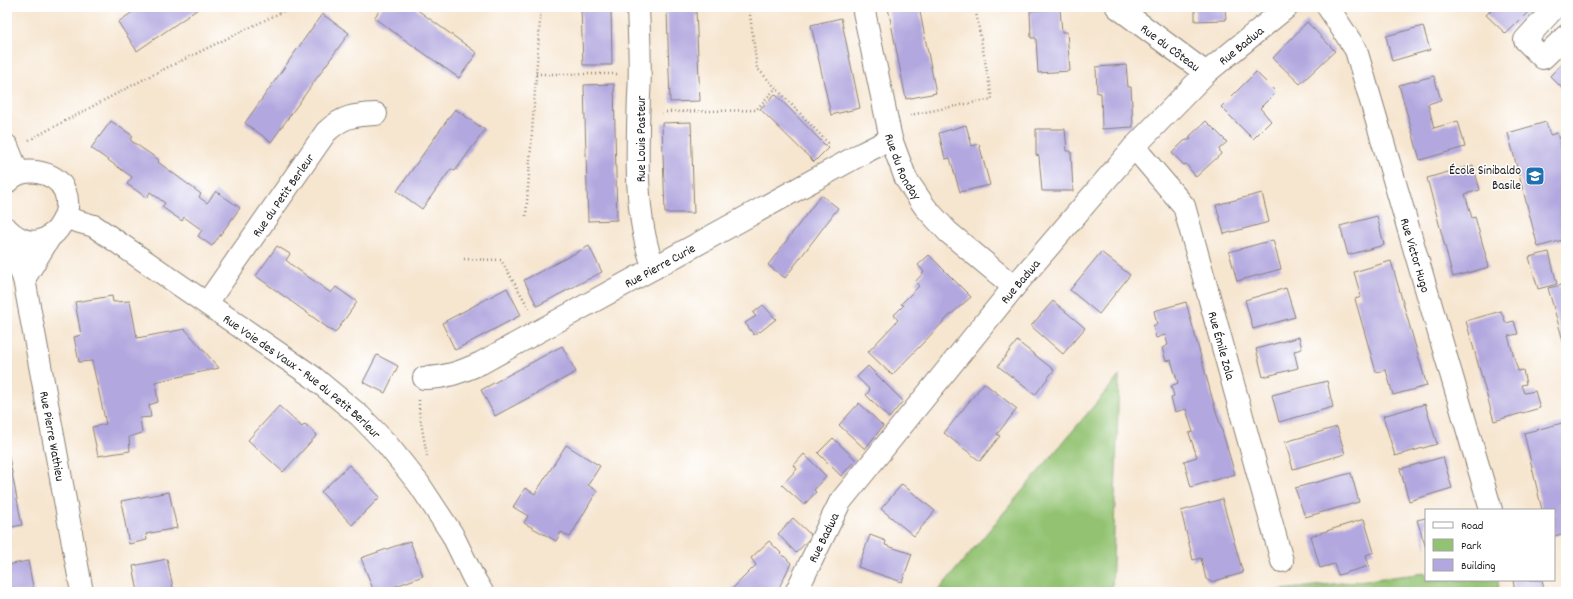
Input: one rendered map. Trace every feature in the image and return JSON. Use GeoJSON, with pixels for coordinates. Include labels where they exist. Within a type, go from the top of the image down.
{"type":"FeatureCollection","features":[{"type":"Feature","properties":{"kind":"street","name":"Rue Louis Pasteur"},"geometry":{"type":"LineString","coordinates":[[638,7],[640,74],[637,113],[640,217],[644,240],[654,268]]}},
{"type":"Feature","properties":{"kind":"street","name":"Rue du Ronday"},"geometry":{"type":"LineString","coordinates":[[863,7],[889,130],[906,179],[925,207],[968,250],[1014,286]]}},
{"type":"Feature","properties":{"kind":"street","name":"Rue du Côteau"},"geometry":{"type":"LineString","coordinates":[[1117,7],[1206,73]]}},
{"type":"Feature","properties":{"kind":"street","name":"Rue Badwa"},"geometry":{"type":"LineString","coordinates":[[796,592],[840,502],[1014,286],[1134,147],[1206,73],[1287,7]]}},
{"type":"Feature","properties":{"kind":"street","name":"Rue Victor Hugo"},"geometry":{"type":"LineString","coordinates":[[1328,7],[1356,50],[1491,509]]}},
{"type":"Feature","properties":{"kind":"street"},"geometry":{"type":"LineString","coordinates":[[1559,11],[1525,40],[1543,58],[1566,36]]}},
{"type":"Feature","properties":{"kind":"street","name":"Rue du Petit Berleur"},"geometry":{"type":"LineString","coordinates":[[207,303],[326,132],[335,123],[351,116],[376,114]]}},
{"type":"Feature","properties":{"kind":"street","name":"Rue Pierre Curie"},"geometry":{"type":"LineString","coordinates":[[424,378],[441,378],[459,373],[541,330],[846,162],[889,130]]}},
{"type":"Feature","properties":{"kind":"street","name":"Rue Émile Zola"},"geometry":{"type":"LineString","coordinates":[[1134,147],[1184,206],[1282,560]]}},
{"type":"Feature","properties":{"kind":"street"},"geometry":{"type":"LineString","coordinates":[[8,149],[13,178],[29,171],[47,174],[57,181],[64,191],[68,206],[66,218],[60,228],[51,235],[38,240],[27,241],[10,232]]}},
{"type":"Feature","properties":{"kind":"street","name":"Rue Voie des Vaux - Rue du Petit Berleur"},"geometry":{"type":"LineString","coordinates":[[66,218],[94,226],[313,377],[360,416],[386,443],[420,484],[452,534],[482,592]]}},
{"type":"Feature","properties":{"kind":"street","name":"Rue Pierre Wathieu"},"geometry":{"type":"LineString","coordinates":[[10,232],[24,279],[82,592]]}},
{"type":"Feature","properties":{"kind":"street"},"geometry":{"type":"LineString","coordinates":[[24,279],[51,235]]}},
{"type":"Feature","properties":{"kind":"path"},"geometry":{"type":"LineString","coordinates":[[8,149],[150,76],[292,7]]}},
{"type":"Feature","properties":{"kind":"path"},"geometry":{"type":"LineString","coordinates":[[526,216],[541,7]]}},
{"type":"Feature","properties":{"kind":"path"},"geometry":{"type":"LineString","coordinates":[[749,7],[757,68],[846,162]]}},
{"type":"Feature","properties":{"kind":"path"},"geometry":{"type":"LineString","coordinates":[[889,130],[992,99],[975,7]]}},
{"type":"Feature","properties":{"kind":"path"},"geometry":{"type":"LineString","coordinates":[[536,74],[640,74]]}},
{"type":"Feature","properties":{"kind":"path"},"geometry":{"type":"LineString","coordinates":[[637,113],[756,110],[776,88]]}},
{"type":"Feature","properties":{"kind":"path"},"geometry":{"type":"LineString","coordinates":[[464,259],[501,260],[541,330]]}},
{"type":"Feature","properties":{"kind":"path"},"geometry":{"type":"LineString","coordinates":[[420,484],[429,472],[430,465],[418,411],[419,395],[424,378]]}},
{"type":"Feature","properties":{"kind":"green space"},"geometry":{"type":"Polygon","coordinates":[[[1119,376],[1112,592],[937,592],[1119,376]]]}},
{"type":"Feature","properties":{"kind":"green space"},"geometry":{"type":"Polygon","coordinates":[[[1425,573],[1425,581],[1498,581],[1499,592],[1265,592],[1425,573]]]}},
{"type":"Feature","properties":{"kind":"building"},"geometry":{"type":"Polygon","coordinates":[[[140,7],[201,7],[137,51],[118,22],[140,7]]]}},
{"type":"Feature","properties":{"kind":"building"},"geometry":{"type":"Polygon","coordinates":[[[382,7],[417,7],[416,9],[477,53],[459,78],[374,18],[382,7]]]}},
{"type":"Feature","properties":{"kind":"building"},"geometry":{"type":"Polygon","coordinates":[[[581,7],[611,7],[612,65],[583,65],[581,7]]]}},
{"type":"Feature","properties":{"kind":"building"},"geometry":{"type":"Polygon","coordinates":[[[919,7],[936,93],[906,99],[888,8],[919,7]]]}},
{"type":"Feature","properties":{"kind":"building"},"geometry":{"type":"Polygon","coordinates":[[[1195,7],[1225,7],[1226,20],[1195,21],[1195,7]]]}},
{"type":"Feature","properties":{"kind":"building"},"geometry":{"type":"Polygon","coordinates":[[[1494,7],[1533,7],[1506,34],[1486,15],[1494,7]]]}},
{"type":"Feature","properties":{"kind":"building"},"geometry":{"type":"Polygon","coordinates":[[[1060,9],[1062,32],[1067,32],[1070,71],[1038,73],[1036,38],[1031,38],[1030,11],[1060,9]]]}},
{"type":"Feature","properties":{"kind":"building"},"geometry":{"type":"Polygon","coordinates":[[[696,10],[700,101],[670,102],[667,11],[696,10]]]}},
{"type":"Feature","properties":{"kind":"building"},"geometry":{"type":"Polygon","coordinates":[[[322,14],[349,33],[271,142],[245,123],[322,14]]]}},
{"type":"Feature","properties":{"kind":"building"},"geometry":{"type":"Polygon","coordinates":[[[841,18],[860,108],[831,115],[811,25],[841,18]]]}},
{"type":"Feature","properties":{"kind":"building"},"geometry":{"type":"Polygon","coordinates":[[[1307,22],[1335,51],[1300,84],[1273,58],[1307,22]]]}},
{"type":"Feature","properties":{"kind":"building"},"geometry":{"type":"Polygon","coordinates":[[[1423,26],[1430,50],[1392,61],[1386,36],[1423,26]]]}},
{"type":"Feature","properties":{"kind":"building"},"geometry":{"type":"Polygon","coordinates":[[[1566,59],[1566,92],[1550,76],[1566,59]]]}},
{"type":"Feature","properties":{"kind":"building"},"geometry":{"type":"Polygon","coordinates":[[[1126,65],[1128,87],[1131,87],[1133,127],[1102,129],[1101,93],[1097,93],[1096,67],[1126,65]]]}},
{"type":"Feature","properties":{"kind":"building"},"geometry":{"type":"Polygon","coordinates":[[[1256,72],[1276,92],[1260,108],[1271,121],[1253,139],[1221,107],[1256,72]]]}},
{"type":"Feature","properties":{"kind":"building"},"geometry":{"type":"Polygon","coordinates":[[[1434,76],[1441,100],[1428,104],[1434,128],[1458,121],[1465,147],[1420,160],[1399,85],[1434,76]]]}},
{"type":"Feature","properties":{"kind":"building"},"geometry":{"type":"Polygon","coordinates":[[[614,84],[617,220],[588,221],[584,85],[614,84]]]}},
{"type":"Feature","properties":{"kind":"building"},"geometry":{"type":"Polygon","coordinates":[[[775,94],[828,148],[814,162],[760,109],[775,94]]]}},
{"type":"Feature","properties":{"kind":"building"},"geometry":{"type":"Polygon","coordinates":[[[455,109],[485,130],[455,171],[451,169],[422,209],[397,191],[455,109]]]}},
{"type":"Feature","properties":{"kind":"building"},"geometry":{"type":"Polygon","coordinates":[[[111,121],[133,136],[130,140],[159,160],[158,162],[201,194],[199,197],[207,203],[216,191],[240,208],[212,246],[198,236],[202,230],[184,217],[182,221],[162,207],[165,203],[150,192],[147,198],[127,184],[132,177],[91,148],[111,121]]]}},
{"type":"Feature","properties":{"kind":"building"},"geometry":{"type":"Polygon","coordinates":[[[1206,121],[1227,142],[1219,149],[1221,154],[1196,177],[1186,164],[1184,165],[1172,153],[1184,141],[1191,139],[1189,137],[1206,121]]]}},
{"type":"Feature","properties":{"kind":"building"},"geometry":{"type":"Polygon","coordinates":[[[691,122],[694,213],[665,213],[662,123],[691,122]]]}},
{"type":"Feature","properties":{"kind":"building"},"geometry":{"type":"Polygon","coordinates":[[[1546,122],[1550,135],[1557,133],[1566,163],[1566,239],[1538,247],[1508,133],[1546,122]]]}},
{"type":"Feature","properties":{"kind":"building"},"geometry":{"type":"Polygon","coordinates":[[[966,125],[972,146],[979,144],[990,185],[960,192],[950,158],[945,159],[939,133],[966,125]]]}},
{"type":"Feature","properties":{"kind":"building"},"geometry":{"type":"Polygon","coordinates":[[[1036,129],[1065,129],[1067,151],[1071,151],[1073,191],[1042,191],[1039,156],[1036,155],[1036,129]]]}},
{"type":"Feature","properties":{"kind":"building"},"geometry":{"type":"Polygon","coordinates":[[[1473,165],[1480,190],[1465,194],[1472,218],[1475,217],[1489,267],[1453,277],[1427,178],[1473,165]]]}},
{"type":"Feature","properties":{"kind":"building"},"geometry":{"type":"Polygon","coordinates":[[[1262,193],[1269,222],[1224,234],[1216,205],[1262,193]]]}},
{"type":"Feature","properties":{"kind":"building"},"geometry":{"type":"Polygon","coordinates":[[[821,195],[838,208],[785,278],[768,265],[821,195]]]}},
{"type":"Feature","properties":{"kind":"building"},"geometry":{"type":"Polygon","coordinates":[[[1377,216],[1384,245],[1348,255],[1340,226],[1377,216]]]}},
{"type":"Feature","properties":{"kind":"building"},"geometry":{"type":"Polygon","coordinates":[[[1273,240],[1281,269],[1237,281],[1229,252],[1273,240]]]}},
{"type":"Feature","properties":{"kind":"building"},"geometry":{"type":"Polygon","coordinates":[[[277,246],[290,254],[286,260],[331,293],[336,287],[357,302],[335,333],[256,276],[277,246]]]}},
{"type":"Feature","properties":{"kind":"building"},"geometry":{"type":"Polygon","coordinates":[[[589,246],[602,272],[537,306],[524,280],[589,246]]]}},
{"type":"Feature","properties":{"kind":"building"},"geometry":{"type":"Polygon","coordinates":[[[1101,252],[1130,275],[1099,314],[1070,290],[1101,252]]]}},
{"type":"Feature","properties":{"kind":"building"},"geometry":{"type":"Polygon","coordinates":[[[1549,252],[1557,284],[1538,289],[1529,257],[1549,252]]]}},
{"type":"Feature","properties":{"kind":"building"},"geometry":{"type":"Polygon","coordinates":[[[929,255],[971,297],[949,316],[892,375],[868,352],[898,320],[894,315],[904,305],[901,304],[919,286],[915,282],[924,272],[918,265],[929,255]]]}},
{"type":"Feature","properties":{"kind":"building"},"geometry":{"type":"Polygon","coordinates":[[[1391,261],[1427,386],[1393,395],[1386,370],[1376,372],[1355,299],[1361,297],[1354,272],[1391,261]]]}},
{"type":"Feature","properties":{"kind":"building"},"geometry":{"type":"Polygon","coordinates":[[[1566,284],[1566,351],[1548,288],[1566,284]]]}},
{"type":"Feature","properties":{"kind":"building"},"geometry":{"type":"Polygon","coordinates":[[[507,288],[521,315],[455,350],[442,323],[507,288]]]}},
{"type":"Feature","properties":{"kind":"building"},"geometry":{"type":"Polygon","coordinates":[[[1286,288],[1295,317],[1253,329],[1245,300],[1286,288]]]}},
{"type":"Feature","properties":{"kind":"building"},"geometry":{"type":"Polygon","coordinates":[[[112,296],[113,302],[130,301],[137,338],[185,329],[219,368],[155,382],[158,402],[149,405],[151,417],[140,418],[142,433],[129,437],[130,451],[98,456],[92,427],[106,424],[92,361],[79,362],[74,337],[81,335],[75,302],[112,296]]]}},
{"type":"Feature","properties":{"kind":"building"},"geometry":{"type":"Polygon","coordinates":[[[1053,301],[1085,328],[1063,354],[1031,326],[1053,301]]]}},
{"type":"Feature","properties":{"kind":"building"},"geometry":{"type":"Polygon","coordinates":[[[1186,302],[1235,474],[1191,487],[1184,461],[1197,457],[1189,433],[1193,432],[1186,409],[1175,412],[1171,398],[1174,396],[1171,386],[1178,383],[1171,360],[1166,361],[1162,348],[1168,345],[1165,335],[1156,338],[1153,326],[1157,324],[1154,311],[1186,302]]]}},
{"type":"Feature","properties":{"kind":"building"},"geometry":{"type":"Polygon","coordinates":[[[763,305],[776,319],[754,335],[745,323],[756,316],[753,313],[763,305]]]}},
{"type":"Feature","properties":{"kind":"building"},"geometry":{"type":"Polygon","coordinates":[[[1501,311],[1506,323],[1514,321],[1518,334],[1508,336],[1518,371],[1523,370],[1526,384],[1521,385],[1524,393],[1535,391],[1540,408],[1494,421],[1466,321],[1501,311]]]}},
{"type":"Feature","properties":{"kind":"building"},"geometry":{"type":"Polygon","coordinates":[[[1299,337],[1302,349],[1294,351],[1298,368],[1263,377],[1256,349],[1299,337]]]}},
{"type":"Feature","properties":{"kind":"building"},"geometry":{"type":"Polygon","coordinates":[[[1017,341],[1054,370],[1035,395],[998,366],[1017,341]]]}},
{"type":"Feature","properties":{"kind":"building"},"geometry":{"type":"Polygon","coordinates":[[[562,346],[576,372],[495,416],[481,390],[562,346]]]}},
{"type":"Feature","properties":{"kind":"building"},"geometry":{"type":"Polygon","coordinates":[[[377,355],[398,366],[385,393],[363,382],[377,355]]]}},
{"type":"Feature","properties":{"kind":"building"},"geometry":{"type":"Polygon","coordinates":[[[868,366],[903,401],[889,418],[866,395],[870,390],[857,377],[868,366]]]}},
{"type":"Feature","properties":{"kind":"building"},"geometry":{"type":"Polygon","coordinates":[[[1327,381],[1333,407],[1279,422],[1272,395],[1327,381]]]}},
{"type":"Feature","properties":{"kind":"building"},"geometry":{"type":"Polygon","coordinates":[[[984,383],[1017,409],[997,434],[1000,436],[980,461],[944,433],[984,383]]]}},
{"type":"Feature","properties":{"kind":"building"},"geometry":{"type":"Polygon","coordinates":[[[859,403],[883,426],[865,449],[839,425],[859,403]]]}},
{"type":"Feature","properties":{"kind":"building"},"geometry":{"type":"Polygon","coordinates":[[[1425,404],[1437,444],[1395,456],[1383,416],[1425,404]]]}},
{"type":"Feature","properties":{"kind":"building"},"geometry":{"type":"Polygon","coordinates":[[[279,406],[302,427],[305,424],[317,435],[283,472],[248,440],[279,406]]]}},
{"type":"Feature","properties":{"kind":"building"},"geometry":{"type":"Polygon","coordinates":[[[1566,422],[1566,450],[1564,450],[1566,457],[1566,533],[1555,536],[1555,509],[1542,509],[1524,433],[1566,422]]]}},
{"type":"Feature","properties":{"kind":"building"},"geometry":{"type":"Polygon","coordinates":[[[1337,427],[1345,454],[1293,469],[1285,442],[1337,427]]]}},
{"type":"Feature","properties":{"kind":"building"},"geometry":{"type":"Polygon","coordinates":[[[833,438],[856,460],[841,476],[818,453],[833,438]]]}},
{"type":"Feature","properties":{"kind":"building"},"geometry":{"type":"Polygon","coordinates":[[[566,445],[600,466],[588,485],[597,491],[570,537],[561,532],[556,541],[524,523],[528,516],[513,507],[525,488],[535,494],[566,445]]]}},
{"type":"Feature","properties":{"kind":"building"},"geometry":{"type":"Polygon","coordinates":[[[7,447],[22,525],[7,528],[7,447]]]}},
{"type":"Feature","properties":{"kind":"building"},"geometry":{"type":"Polygon","coordinates":[[[804,454],[826,476],[814,490],[816,492],[804,505],[782,485],[797,469],[794,465],[804,454]]]}},
{"type":"Feature","properties":{"kind":"building"},"geometry":{"type":"Polygon","coordinates":[[[1443,457],[1452,488],[1409,501],[1400,469],[1443,457]]]}},
{"type":"Feature","properties":{"kind":"building"},"geometry":{"type":"Polygon","coordinates":[[[349,465],[380,497],[352,525],[321,492],[349,465]]]}},
{"type":"Feature","properties":{"kind":"building"},"geometry":{"type":"Polygon","coordinates":[[[1351,473],[1359,502],[1305,517],[1295,488],[1351,473]]]}},
{"type":"Feature","properties":{"kind":"building"},"geometry":{"type":"Polygon","coordinates":[[[902,484],[935,511],[914,536],[881,509],[902,484]]]}},
{"type":"Feature","properties":{"kind":"building"},"geometry":{"type":"Polygon","coordinates":[[[169,492],[177,528],[146,534],[147,540],[129,544],[121,501],[169,492]]]}},
{"type":"Feature","properties":{"kind":"building"},"geometry":{"type":"Polygon","coordinates":[[[1222,499],[1243,573],[1211,582],[1206,579],[1201,558],[1193,560],[1181,511],[1222,499]]]}},
{"type":"Feature","properties":{"kind":"building"},"geometry":{"type":"Polygon","coordinates":[[[793,518],[812,536],[796,553],[778,534],[793,518]]]}},
{"type":"Feature","properties":{"kind":"building"},"geometry":{"type":"Polygon","coordinates":[[[1425,518],[1425,545],[1417,520],[1425,518]]]}},
{"type":"Feature","properties":{"kind":"building"},"geometry":{"type":"Polygon","coordinates":[[[1364,519],[1374,552],[1366,555],[1369,566],[1338,575],[1334,564],[1320,568],[1311,536],[1364,519]]]}},
{"type":"Feature","properties":{"kind":"building"},"geometry":{"type":"Polygon","coordinates":[[[870,535],[886,541],[885,545],[912,554],[902,582],[858,567],[870,535]]]}},
{"type":"Feature","properties":{"kind":"building"},"geometry":{"type":"Polygon","coordinates":[[[410,541],[423,576],[380,592],[374,592],[361,558],[410,541]]]}},
{"type":"Feature","properties":{"kind":"building"},"geometry":{"type":"Polygon","coordinates":[[[769,541],[791,563],[777,592],[729,592],[756,565],[751,558],[769,541]]]}},
{"type":"Feature","properties":{"kind":"building"},"geometry":{"type":"Polygon","coordinates":[[[167,559],[174,592],[138,592],[133,566],[167,559]]]}},
{"type":"Feature","properties":{"kind":"building"},"geometry":{"type":"Polygon","coordinates":[[[28,561],[34,592],[7,592],[7,565],[28,561]]]}},
{"type":"Feature","properties":{"kind":"building"},"geometry":{"type":"Polygon","coordinates":[[[1513,581],[1542,581],[1544,590],[1548,590],[1548,592],[1515,592],[1513,581]]]}},
{"type":"Feature","properties":{"kind":"place","name":"École Sinibaldo Basile"},"geometry":{"type":"Point","coordinates":[1535,176]}}]}
